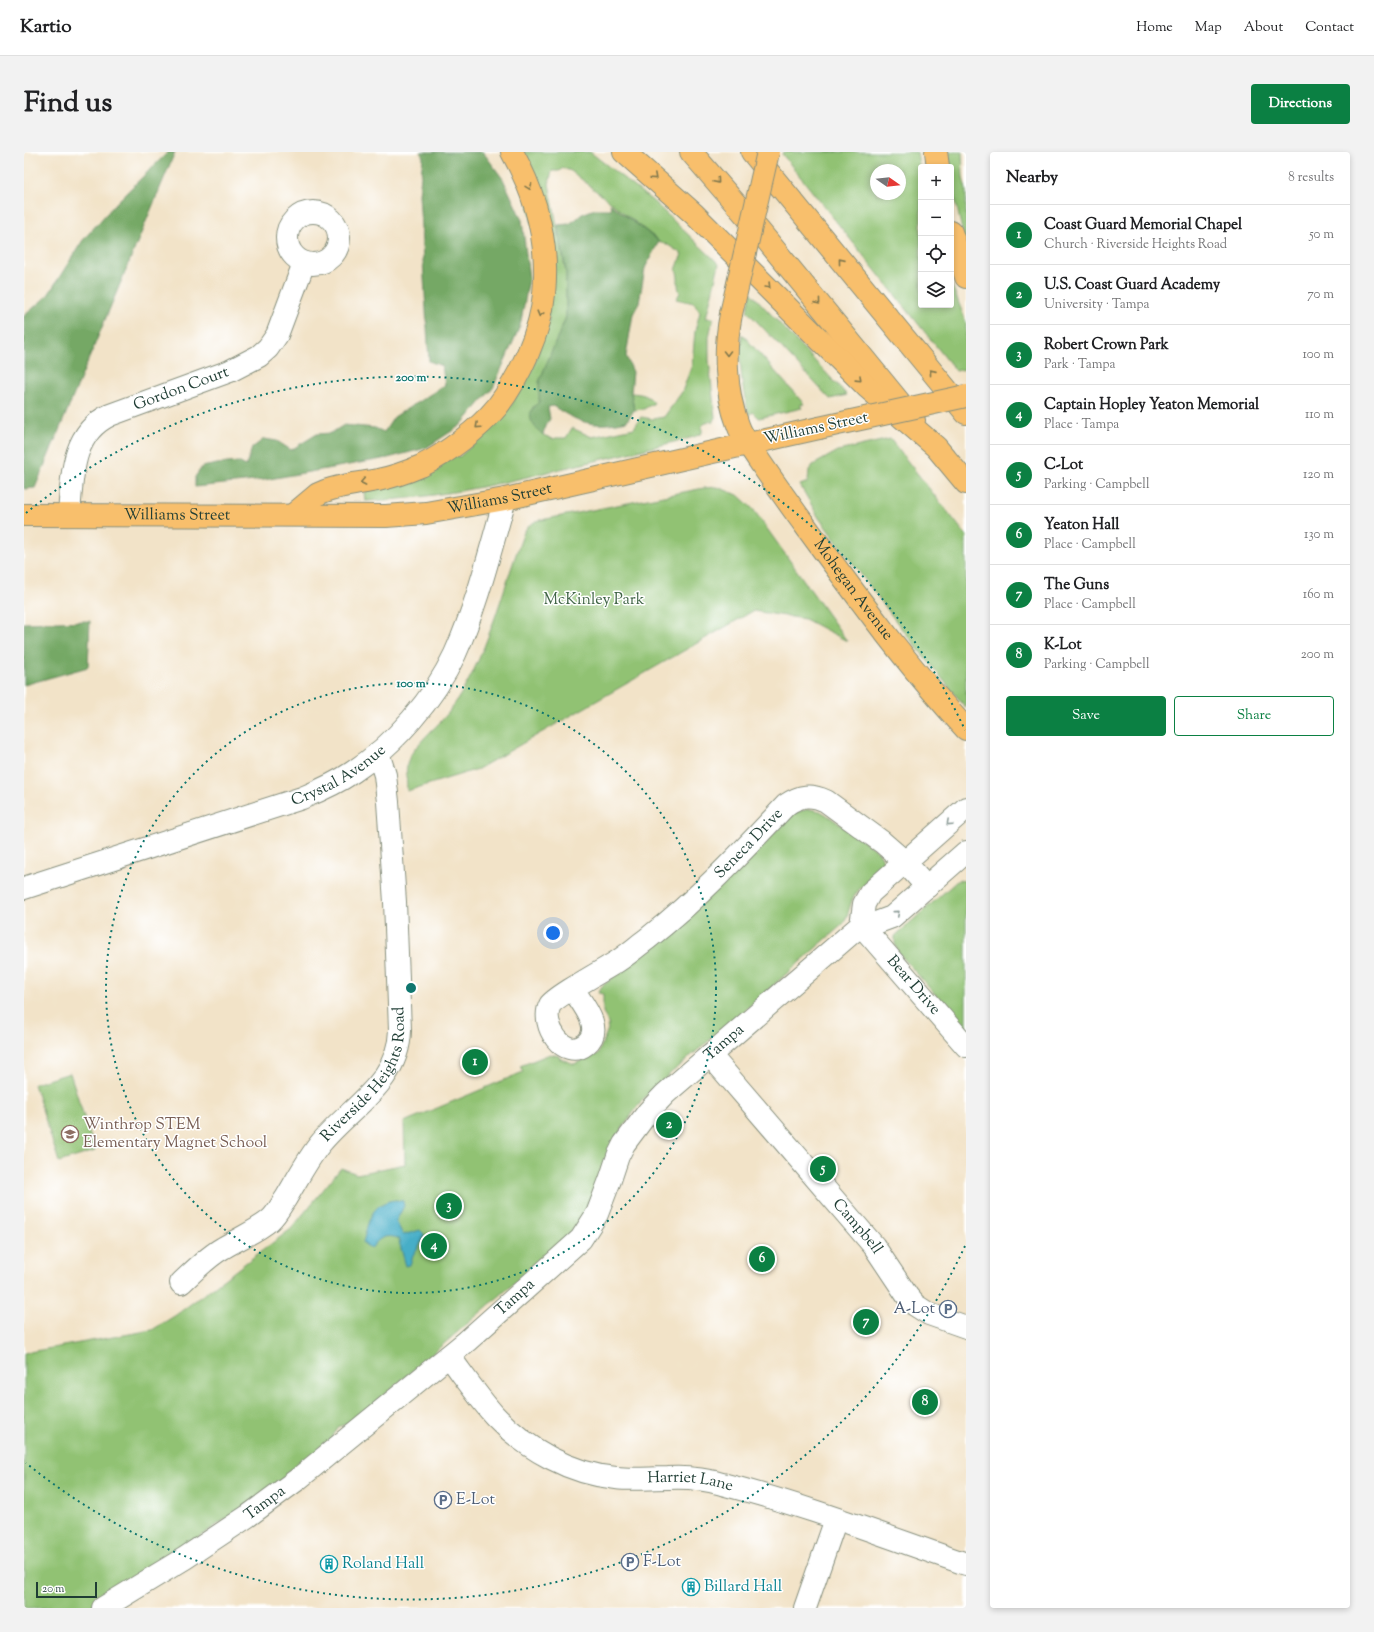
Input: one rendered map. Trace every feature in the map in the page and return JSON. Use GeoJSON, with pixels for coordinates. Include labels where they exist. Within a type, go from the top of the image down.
{"type":"FeatureCollection","features":[{"type":"Feature","properties":{"kind":"main road"},"geometry":{"type":"LineString","coordinates":[[293,515],[324,490],[403,473],[433,460],[464,438],[488,417],[508,392],[527,356],[534,337],[541,310],[545,279],[543,241],[535,202],[523,172],[512,152]]}},
{"type":"Feature","properties":{"kind":"main road"},"geometry":{"type":"LineString","coordinates":[[624,152],[705,224],[863,383],[936,447]]}},
{"type":"Feature","properties":{"kind":"main road"},"geometry":{"type":"LineString","coordinates":[[691,152],[761,233],[966,483]]}},
{"type":"Feature","properties":{"kind":"main road"},"geometry":{"type":"LineString","coordinates":[[752,152],[966,413]]}},
{"type":"Feature","properties":{"kind":"main road","name":"Mohegan Avenue"},"geometry":{"type":"LineString","coordinates":[[768,152],[731,314],[727,344],[728,377],[736,420],[748,444],[863,604],[908,664],[966,730]]}},
{"type":"Feature","properties":{"kind":"main road"},"geometry":{"type":"LineString","coordinates":[[936,152],[938,164]]}},
{"type":"Feature","properties":{"kind":"main road"},"geometry":{"type":"LineString","coordinates":[[952,236],[966,277]]}},
{"type":"Feature","properties":{"kind":"main road","name":"Williams Street"},"geometry":{"type":"LineString","coordinates":[[24,515],[386,516],[426,513],[505,499],[966,396]]}},
{"type":"Feature","properties":{"kind":"street","name":"Gordon Court"},"geometry":{"type":"LineString","coordinates":[[68,515],[76,456],[80,444],[91,428],[100,420],[110,415],[230,371],[259,356],[272,344],[277,335],[304,262]]}},
{"type":"Feature","properties":{"kind":"street","name":"Crystal Avenue"},"geometry":{"type":"LineString","coordinates":[[24,888],[302,798],[338,781],[353,772],[378,753],[420,710],[454,656],[471,612],[505,499]]}},
{"type":"Feature","properties":{"kind":"street","name":"Riverside Heights Road"},"geometry":{"type":"LineString","coordinates":[[180,1283],[221,1249],[263,1224],[275,1215],[320,1144],[335,1127],[378,1086],[389,1070],[396,1056],[400,1040],[400,1030],[395,902],[386,785],[378,753]]}},
{"type":"Feature","properties":{"kind":"street","name":"Seneca Drive"},"geometry":{"type":"LineString","coordinates":[[573,989],[617,962],[663,927],[696,898],[786,805],[801,796],[813,796],[826,802],[882,842],[905,862],[927,887]]}},
{"type":"Feature","properties":{"kind":"street"},"geometry":{"type":"LineString","coordinates":[[861,925],[864,904],[870,893],[966,808]]}},
{"type":"Feature","properties":{"kind":"street","name":"Tampa"},"geometry":{"type":"LineString","coordinates":[[103,1608],[185,1558],[248,1516],[298,1479],[449,1356],[581,1239],[598,1214],[618,1156],[636,1128],[664,1094],[861,925],[872,924],[892,917],[966,852]]}},
{"type":"Feature","properties":{"kind":"street","name":"Bear Drive"},"geometry":{"type":"LineString","coordinates":[[861,925],[966,1046]]}},
{"type":"Feature","properties":{"kind":"street","name":"Campbell"},"geometry":{"type":"LineString","coordinates":[[710,1055],[874,1246],[915,1305],[929,1314],[966,1327]]}},
{"type":"Feature","properties":{"kind":"street","name":"Harriet Lane"},"geometry":{"type":"LineString","coordinates":[[449,1356],[496,1417],[514,1433],[542,1453],[570,1467],[583,1472],[615,1478],[670,1478],[712,1481],[765,1495],[966,1564]]}},
{"type":"Feature","properties":{"kind":"street"},"geometry":{"type":"LineString","coordinates":[[805,1608],[836,1519]]}},
{"type":"Feature","properties":{"kind":"green space"},"geometry":{"type":"Polygon","coordinates":[[[168,152],[175,152],[35,488],[24,489],[24,316],[48,295],[83,240],[117,202],[168,152]]]}},
{"type":"Feature","properties":{"kind":"green space"},"geometry":{"type":"Polygon","coordinates":[[[420,152],[483,152],[503,179],[522,220],[529,279],[520,326],[493,388],[461,425],[426,448],[388,458],[264,480],[195,487],[195,477],[202,467],[238,462],[246,466],[252,448],[264,439],[277,441],[291,450],[317,434],[331,433],[344,425],[375,428],[384,432],[394,417],[445,385],[442,366],[429,361],[419,194],[423,157],[420,152]]]}},
{"type":"Feature","properties":{"kind":"green space"},"geometry":{"type":"Polygon","coordinates":[[[519,152],[590,152],[654,202],[719,264],[706,318],[713,318],[709,337],[709,360],[715,417],[712,423],[710,421],[702,425],[702,433],[694,437],[512,480],[439,494],[390,500],[365,501],[364,492],[456,454],[459,457],[487,432],[511,405],[531,373],[549,320],[519,152]],[[563,168],[559,171],[552,171],[549,184],[566,273],[566,317],[539,382],[540,402],[532,408],[543,435],[553,439],[566,438],[572,428],[592,437],[634,428],[641,417],[652,419],[664,417],[682,392],[692,365],[695,331],[700,312],[694,303],[676,299],[680,293],[676,270],[682,254],[659,241],[571,171],[563,168]]]}},
{"type":"Feature","properties":{"kind":"green space"},"geometry":{"type":"Polygon","coordinates":[[[783,152],[917,152],[919,164],[918,308],[954,308],[954,291],[966,322],[966,369],[956,371],[782,154],[783,152]]]}},
{"type":"Feature","properties":{"kind":"green space"},"geometry":{"type":"Polygon","coordinates":[[[949,152],[962,152],[963,178],[966,190],[966,247],[954,188],[954,164],[950,164],[949,152]]]}},
{"type":"Feature","properties":{"kind":"green space"},"geometry":{"type":"Polygon","coordinates":[[[610,204],[659,241],[645,268],[639,303],[633,314],[626,356],[633,372],[631,393],[634,410],[627,421],[597,424],[580,421],[553,406],[548,407],[550,419],[545,426],[543,435],[535,427],[531,419],[531,415],[534,406],[539,402],[539,382],[566,317],[566,273],[558,225],[569,224],[582,214],[595,209],[611,209],[610,204]]]}},
{"type":"Feature","properties":{"kind":"green space"},"geometry":{"type":"Polygon","coordinates":[[[751,293],[847,395],[830,399],[747,311],[751,293]]]}},
{"type":"Feature","properties":{"kind":"green space"},"geometry":{"type":"Polygon","coordinates":[[[742,334],[804,404],[800,405],[802,408],[759,418],[753,412],[749,415],[741,375],[740,354],[742,334]]]}},
{"type":"Feature","properties":{"kind":"green space"},"geometry":{"type":"Polygon","coordinates":[[[631,393],[647,396],[654,403],[644,409],[634,410],[631,393]]]}},
{"type":"Feature","properties":{"kind":"green space"},"geometry":{"type":"Polygon","coordinates":[[[890,439],[966,535],[966,708],[901,628],[819,518],[800,485],[808,482],[809,470],[813,465],[838,451],[890,439]]]}},
{"type":"Feature","properties":{"kind":"green space","name":"McKinley Park"},"geometry":{"type":"Polygon","coordinates":[[[717,487],[738,495],[753,509],[847,641],[805,619],[753,611],[478,769],[407,791],[406,776],[410,755],[449,712],[474,670],[492,625],[524,532],[528,526],[536,521],[704,488],[717,487]]]}},
{"type":"Feature","properties":{"kind":"green space"},"geometry":{"type":"Polygon","coordinates":[[[90,621],[88,667],[24,685],[24,623],[90,621]]]}},
{"type":"Feature","properties":{"kind":"green space"},"geometry":{"type":"Polygon","coordinates":[[[809,809],[820,811],[827,815],[876,850],[882,858],[882,868],[855,895],[843,924],[673,1071],[641,1101],[618,1135],[581,1220],[561,1243],[360,1416],[352,1422],[338,1427],[330,1442],[270,1489],[131,1583],[87,1608],[24,1608],[24,1353],[152,1330],[176,1315],[291,1229],[341,1168],[357,1174],[405,1164],[404,1122],[523,1072],[520,1066],[550,1054],[559,1056],[559,1058],[574,1064],[598,1054],[608,1029],[607,1026],[609,1025],[603,1012],[603,994],[598,993],[602,986],[657,943],[791,816],[796,812],[809,809]]]}},
{"type":"Feature","properties":{"kind":"green space"},"geometry":{"type":"Polygon","coordinates":[[[966,879],[966,1030],[898,952],[895,944],[895,936],[958,880],[964,881],[966,879]]]}},
{"type":"Feature","properties":{"kind":"green space"},"geometry":{"type":"Polygon","coordinates":[[[70,1073],[95,1151],[59,1162],[34,1084],[70,1073]]]}},
{"type":"Feature","properties":{"kind":"water"},"geometry":{"type":"Polygon","coordinates":[[[396,1200],[403,1201],[404,1206],[396,1221],[403,1235],[420,1230],[424,1234],[423,1240],[413,1255],[410,1265],[406,1266],[398,1238],[389,1236],[382,1238],[376,1242],[371,1249],[363,1243],[372,1214],[381,1205],[396,1200]]]}},
{"type":"Feature","properties":{"kind":"place","name":"Coast Guard Memorial Chapel"},"geometry":{"type":"Point","coordinates":[475,1062]}},
{"type":"Feature","properties":{"kind":"place","name":"U.S. Coast Guard Academy"},"geometry":{"type":"Point","coordinates":[669,1125]}},
{"type":"Feature","properties":{"kind":"place","name":"Winthrop STEM Elementary Magnet School"},"geometry":{"type":"Point","coordinates":[70,1134]}},
{"type":"Feature","properties":{"kind":"place","name":"C-Lot"},"geometry":{"type":"Point","coordinates":[823,1169]}},
{"type":"Feature","properties":{"kind":"place","name":"Robert Crown Park"},"geometry":{"type":"Point","coordinates":[449,1206]}},
{"type":"Feature","properties":{"kind":"place","name":"Captain Hopley Yeaton Memorial"},"geometry":{"type":"Point","coordinates":[434,1246]}},
{"type":"Feature","properties":{"kind":"place","name":"Yeaton Hall"},"geometry":{"type":"Point","coordinates":[762,1259]}},
{"type":"Feature","properties":{"kind":"place","name":"A-Lot"},"geometry":{"type":"Point","coordinates":[948,1309]}},
{"type":"Feature","properties":{"kind":"place","name":"The Guns"},"geometry":{"type":"Point","coordinates":[866,1322]}},
{"type":"Feature","properties":{"kind":"place","name":"K-Lot"},"geometry":{"type":"Point","coordinates":[925,1402]}},
{"type":"Feature","properties":{"kind":"place","name":"E-Lot"},"geometry":{"type":"Point","coordinates":[443,1500]}},
{"type":"Feature","properties":{"kind":"place","name":"F-Lot"},"geometry":{"type":"Point","coordinates":[630,1562]}},
{"type":"Feature","properties":{"kind":"place","name":"Roland Hall"},"geometry":{"type":"Point","coordinates":[329,1564]}},
{"type":"Feature","properties":{"kind":"place","name":"Billard Hall"},"geometry":{"type":"Point","coordinates":[691,1587]}}]}
